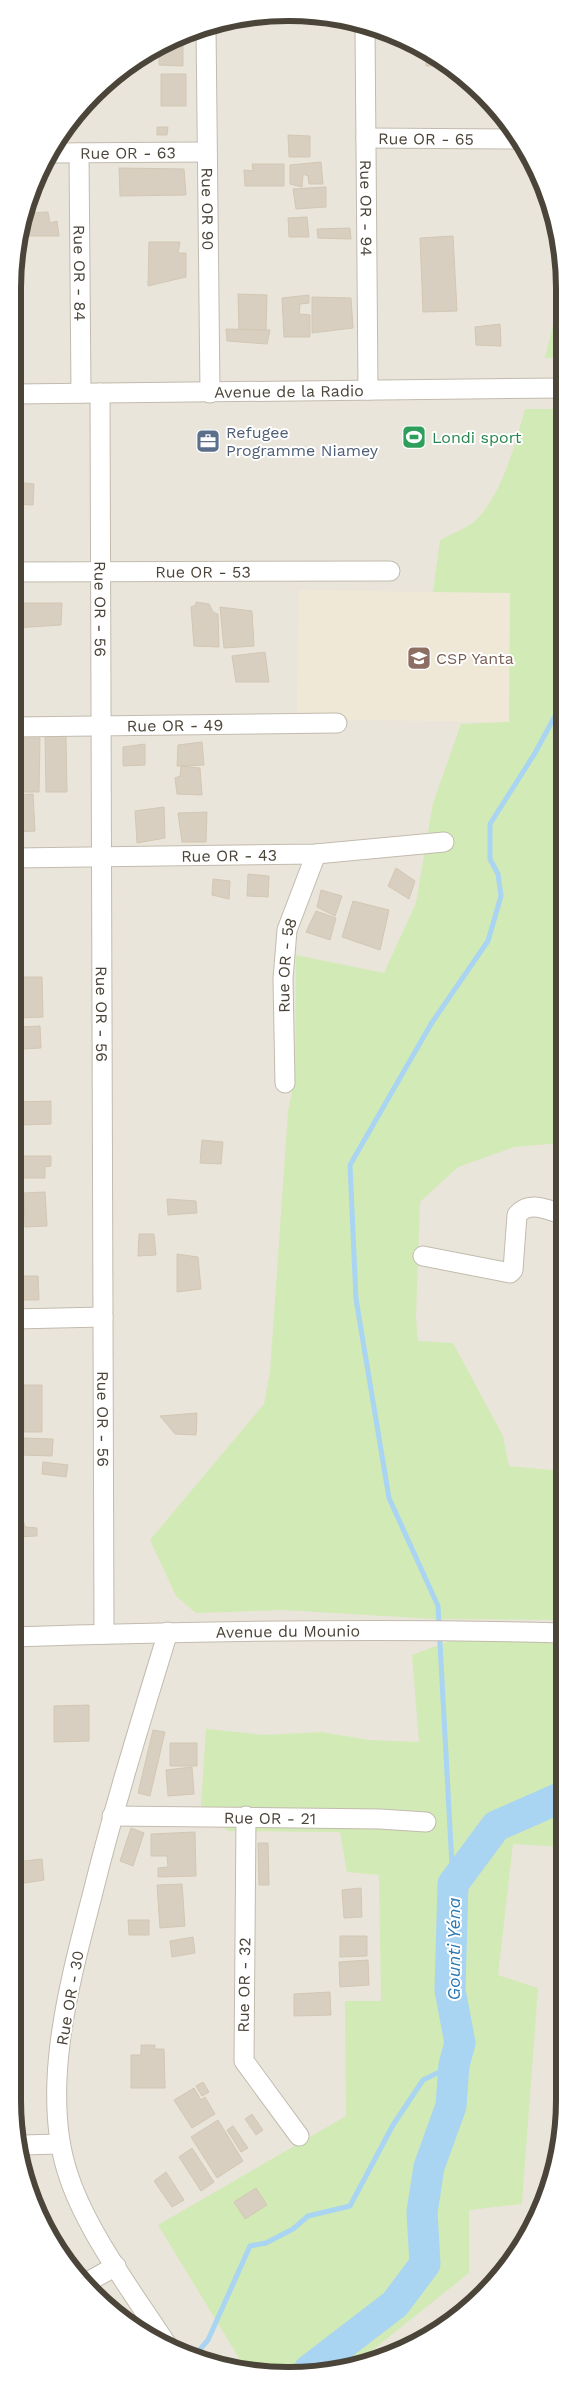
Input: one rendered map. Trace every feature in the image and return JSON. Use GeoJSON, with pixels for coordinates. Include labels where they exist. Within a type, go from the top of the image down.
{"type":"FeatureCollection","features":[{"type":"Feature","properties":{"kind":"street","name":"Rue OR - 94"},"geometry":{"type":"LineString","coordinates":[[365,32],[368,390]]}},
{"type":"Feature","properties":{"kind":"street","name":"Rue OR 90"},"geometry":{"type":"LineString","coordinates":[[206,34],[210,393]]}},
{"type":"Feature","properties":{"kind":"street","name":"Rue OR - 65"},"geometry":{"type":"LineString","coordinates":[[366,138],[510,139]]}},
{"type":"Feature","properties":{"kind":"street","name":"Rue OR - 63"},"geometry":{"type":"LineString","coordinates":[[58,153],[207,152]]}},
{"type":"Feature","properties":{"kind":"street","name":"Rue OR - 84"},"geometry":{"type":"LineString","coordinates":[[79,153],[81,393]]}},
{"type":"Feature","properties":{"kind":"street","name":"Avenue de la Radio"},"geometry":{"type":"LineString","coordinates":[[21,394],[556,388]]}},
{"type":"Feature","properties":{"kind":"street","name":"Rue OR - 56"},"geometry":{"type":"LineString","coordinates":[[100,393],[104,1634]]}},
{"type":"Feature","properties":{"kind":"street","name":"Rue OR - 53"},"geometry":{"type":"LineString","coordinates":[[21,572],[390,571]]}},
{"type":"Feature","properties":{"kind":"street","name":"Rue OR - 49"},"geometry":{"type":"LineString","coordinates":[[21,727],[337,723]]}},
{"type":"Feature","properties":{"kind":"street","name":"Rue OR - 43"},"geometry":{"type":"LineString","coordinates":[[21,858],[316,854],[444,842]]}},
{"type":"Feature","properties":{"kind":"street","name":"Rue OR - 58"},"geometry":{"type":"LineString","coordinates":[[285,1083],[283,979],[287,930],[316,854]]}},
{"type":"Feature","properties":{"kind":"street"},"geometry":{"type":"LineString","coordinates":[[423,1256],[510,1272],[513,1270],[518,1215],[522,1210],[531,1206],[556,1212]]}},
{"type":"Feature","properties":{"kind":"street"},"geometry":{"type":"LineString","coordinates":[[21,1319],[103,1317]]}},
{"type":"Feature","properties":{"kind":"street","name":"Avenue du Mounio"},"geometry":{"type":"LineString","coordinates":[[21,1637],[168,1632],[477,1630],[556,1633]]}},
{"type":"Feature","properties":{"kind":"street","name":"Rue OR - 30"},"geometry":{"type":"LineString","coordinates":[[160,2333],[81,2208],[68,2177],[60,2144],[58,2078],[64,2017],[72,1974],[112,1816],[168,1632]]}},
{"type":"Feature","properties":{"kind":"street","name":"Rue OR - 21"},"geometry":{"type":"LineString","coordinates":[[112,1816],[246,1816],[426,1822]]}},
{"type":"Feature","properties":{"kind":"street","name":"Rue OR - 32"},"geometry":{"type":"LineString","coordinates":[[246,1816],[244,2060],[247,2068],[299,2136]]}},
{"type":"Feature","properties":{"kind":"street"},"geometry":{"type":"LineString","coordinates":[[25,2145],[60,2144]]}},
{"type":"Feature","properties":{"kind":"street"},"geometry":{"type":"LineString","coordinates":[[92,2280],[116,2266]]}},
{"type":"Feature","properties":{"kind":"shaded area"},"geometry":{"type":"Polygon","coordinates":[[[288,21],[341,26],[374,35],[422,57],[451,76],[489,112],[511,140],[535,186],[551,236],[555,271],[556,2100],[551,2152],[535,2202],[511,2248],[489,2276],[451,2312],[407,2339],[358,2358],[306,2366],[271,2366],[219,2358],[170,2339],[126,2312],[88,2276],[66,2248],[42,2202],[26,2152],[22,2117],[21,288],[26,236],[42,186],[66,140],[88,112],[112,88],[140,66],[186,42],[236,26],[288,21]]]}},
{"type":"Feature","properties":{"kind":"shaded area"},"geometry":{"type":"Polygon","coordinates":[[[299,590],[511,593],[509,722],[297,719],[299,590]]]}},
{"type":"Feature","properties":{"kind":"green space"},"geometry":{"type":"Polygon","coordinates":[[[556,311],[556,358],[545,358],[556,311]]]}},
{"type":"Feature","properties":{"kind":"green space"},"geometry":{"type":"Polygon","coordinates":[[[525,409],[556,409],[556,1144],[514,1147],[458,1167],[420,1202],[416,1317],[418,1341],[453,1343],[503,1436],[509,1466],[556,1470],[556,1620],[434,1619],[283,1610],[196,1613],[176,1596],[150,1540],[264,1404],[270,1372],[288,1112],[295,1076],[296,955],[384,973],[416,903],[433,803],[461,724],[509,722],[510,593],[433,592],[440,540],[469,525],[486,508],[501,482],[525,409]]]}},
{"type":"Feature","properties":{"kind":"green space"},"geometry":{"type":"Polygon","coordinates":[[[477,1631],[556,1644],[556,1847],[513,1844],[498,1975],[538,1988],[522,2204],[469,2210],[469,2273],[365,2356],[341,2362],[306,2366],[288,2367],[242,2363],[158,2225],[346,2116],[345,2001],[381,2001],[379,1875],[347,1872],[340,1832],[228,1831],[201,1806],[206,1729],[265,1735],[322,1732],[369,1740],[419,1742],[412,1655],[477,1631]]]}},
{"type":"Feature","properties":{"kind":"building"},"geometry":{"type":"Polygon","coordinates":[[[183,43],[183,66],[159,65],[159,55],[183,43]]]}},
{"type":"Feature","properties":{"kind":"building"},"geometry":{"type":"Polygon","coordinates":[[[426,59],[433,64],[433,66],[426,66],[426,59]]]}},
{"type":"Feature","properties":{"kind":"building"},"geometry":{"type":"Polygon","coordinates":[[[161,74],[186,74],[186,106],[161,106],[161,74]]]}},
{"type":"Feature","properties":{"kind":"building"},"geometry":{"type":"Polygon","coordinates":[[[157,127],[168,127],[167,135],[157,135],[157,127]]]}},
{"type":"Feature","properties":{"kind":"building"},"geometry":{"type":"Polygon","coordinates":[[[288,135],[310,136],[310,157],[289,157],[288,135]]]}},
{"type":"Feature","properties":{"kind":"building"},"geometry":{"type":"Polygon","coordinates":[[[321,162],[323,184],[309,184],[308,176],[303,174],[302,187],[290,184],[290,165],[321,162]]]}},
{"type":"Feature","properties":{"kind":"building"},"geometry":{"type":"Polygon","coordinates":[[[252,164],[284,164],[284,186],[245,186],[244,170],[253,171],[252,164]]]}},
{"type":"Feature","properties":{"kind":"building"},"geometry":{"type":"Polygon","coordinates":[[[119,168],[184,169],[186,195],[120,196],[119,168]]]}},
{"type":"Feature","properties":{"kind":"building"},"geometry":{"type":"Polygon","coordinates":[[[326,187],[326,207],[296,209],[293,189],[326,187]]]}},
{"type":"Feature","properties":{"kind":"building"},"geometry":{"type":"Polygon","coordinates":[[[48,212],[50,223],[57,221],[59,236],[26,236],[32,213],[48,212]]]}},
{"type":"Feature","properties":{"kind":"building"},"geometry":{"type":"Polygon","coordinates":[[[307,217],[309,237],[289,237],[288,218],[307,217]]]}},
{"type":"Feature","properties":{"kind":"building"},"geometry":{"type":"Polygon","coordinates":[[[350,228],[351,239],[318,238],[317,229],[350,228]]]}},
{"type":"Feature","properties":{"kind":"building"},"geometry":{"type":"Polygon","coordinates":[[[453,236],[457,311],[423,312],[420,238],[453,236]]]}},
{"type":"Feature","properties":{"kind":"building"},"geometry":{"type":"Polygon","coordinates":[[[149,242],[180,242],[178,253],[186,253],[186,277],[148,286],[149,242]]]}},
{"type":"Feature","properties":{"kind":"building"},"geometry":{"type":"Polygon","coordinates":[[[238,294],[267,295],[266,330],[239,329],[238,294]]]}},
{"type":"Feature","properties":{"kind":"building"},"geometry":{"type":"Polygon","coordinates":[[[309,295],[309,303],[300,304],[299,314],[310,315],[310,337],[284,337],[282,298],[309,295]]]}},
{"type":"Feature","properties":{"kind":"building"},"geometry":{"type":"Polygon","coordinates":[[[312,297],[351,298],[353,328],[312,333],[312,297]]]}},
{"type":"Feature","properties":{"kind":"building"},"geometry":{"type":"Polygon","coordinates":[[[500,324],[501,346],[476,345],[475,327],[500,324]]]}},
{"type":"Feature","properties":{"kind":"building"},"geometry":{"type":"Polygon","coordinates":[[[226,329],[270,330],[267,344],[227,341],[226,329]]]}},
{"type":"Feature","properties":{"kind":"building"},"geometry":{"type":"Polygon","coordinates":[[[21,483],[34,484],[33,505],[21,504],[21,483]]]}},
{"type":"Feature","properties":{"kind":"building"},"geometry":{"type":"Polygon","coordinates":[[[196,602],[209,604],[213,612],[218,614],[219,647],[194,646],[191,607],[196,605],[196,602]]]}},
{"type":"Feature","properties":{"kind":"building"},"geometry":{"type":"Polygon","coordinates":[[[21,603],[62,603],[61,625],[21,628],[21,603]]]}},
{"type":"Feature","properties":{"kind":"building"},"geometry":{"type":"Polygon","coordinates":[[[220,607],[252,611],[254,646],[224,648],[220,607]]]}},
{"type":"Feature","properties":{"kind":"building"},"geometry":{"type":"Polygon","coordinates":[[[265,652],[269,682],[236,682],[232,656],[265,652]]]}},
{"type":"Feature","properties":{"kind":"building"},"geometry":{"type":"Polygon","coordinates":[[[45,735],[66,735],[67,792],[46,792],[45,735]]]}},
{"type":"Feature","properties":{"kind":"building"},"geometry":{"type":"Polygon","coordinates":[[[21,738],[40,738],[39,792],[21,792],[21,738]]]}},
{"type":"Feature","properties":{"kind":"building"},"geometry":{"type":"Polygon","coordinates":[[[202,742],[204,765],[177,766],[178,745],[202,742]]]}},
{"type":"Feature","properties":{"kind":"building"},"geometry":{"type":"Polygon","coordinates":[[[145,744],[145,765],[123,766],[123,747],[145,744]]]}},
{"type":"Feature","properties":{"kind":"building"},"geometry":{"type":"Polygon","coordinates":[[[181,766],[200,768],[202,795],[177,794],[175,778],[180,776],[181,766]]]}},
{"type":"Feature","properties":{"kind":"building"},"geometry":{"type":"Polygon","coordinates":[[[33,794],[35,831],[21,832],[21,795],[33,794]]]}},
{"type":"Feature","properties":{"kind":"building"},"geometry":{"type":"Polygon","coordinates":[[[164,807],[165,838],[137,843],[135,811],[164,807]]]}},
{"type":"Feature","properties":{"kind":"building"},"geometry":{"type":"Polygon","coordinates":[[[207,812],[206,842],[182,842],[178,813],[207,812]]]}},
{"type":"Feature","properties":{"kind":"building"},"geometry":{"type":"Polygon","coordinates":[[[396,868],[415,881],[409,899],[388,886],[396,868]]]}},
{"type":"Feature","properties":{"kind":"building"},"geometry":{"type":"Polygon","coordinates":[[[248,874],[269,876],[268,897],[247,896],[248,874]]]}},
{"type":"Feature","properties":{"kind":"building"},"geometry":{"type":"Polygon","coordinates":[[[213,879],[230,881],[229,899],[212,895],[213,879]]]}},
{"type":"Feature","properties":{"kind":"building"},"geometry":{"type":"Polygon","coordinates":[[[321,890],[342,896],[335,916],[317,907],[321,890]]]}},
{"type":"Feature","properties":{"kind":"building"},"geometry":{"type":"Polygon","coordinates":[[[353,901],[389,910],[380,950],[342,937],[353,901]]]}},
{"type":"Feature","properties":{"kind":"building"},"geometry":{"type":"Polygon","coordinates":[[[316,911],[336,918],[330,940],[306,932],[316,911]]]}},
{"type":"Feature","properties":{"kind":"building"},"geometry":{"type":"Polygon","coordinates":[[[21,977],[42,977],[43,1017],[21,1018],[21,977]]]}},
{"type":"Feature","properties":{"kind":"building"},"geometry":{"type":"Polygon","coordinates":[[[40,1026],[41,1048],[22,1049],[21,1027],[40,1026]]]}},
{"type":"Feature","properties":{"kind":"building"},"geometry":{"type":"Polygon","coordinates":[[[51,1101],[51,1124],[21,1125],[21,1102],[51,1101]]]}},
{"type":"Feature","properties":{"kind":"building"},"geometry":{"type":"Polygon","coordinates":[[[202,1140],[223,1142],[221,1164],[200,1163],[202,1140]]]}},
{"type":"Feature","properties":{"kind":"building"},"geometry":{"type":"Polygon","coordinates":[[[21,1156],[51,1156],[51,1166],[45,1167],[45,1178],[21,1178],[21,1156]]]}},
{"type":"Feature","properties":{"kind":"building"},"geometry":{"type":"Polygon","coordinates":[[[45,1192],[47,1226],[25,1227],[24,1193],[45,1192]]]}},
{"type":"Feature","properties":{"kind":"building"},"geometry":{"type":"Polygon","coordinates":[[[167,1199],[196,1201],[197,1213],[168,1215],[167,1199]]]}},
{"type":"Feature","properties":{"kind":"building"},"geometry":{"type":"Polygon","coordinates":[[[139,1234],[154,1234],[156,1255],[138,1256],[139,1234]]]}},
{"type":"Feature","properties":{"kind":"building"},"geometry":{"type":"Polygon","coordinates":[[[177,1254],[198,1257],[201,1289],[177,1292],[177,1254]]]}},
{"type":"Feature","properties":{"kind":"building"},"geometry":{"type":"Polygon","coordinates":[[[23,1276],[38,1276],[39,1300],[23,1300],[23,1276]]]}},
{"type":"Feature","properties":{"kind":"building"},"geometry":{"type":"Polygon","coordinates":[[[24,1385],[42,1385],[42,1432],[24,1432],[24,1385]]]}},
{"type":"Feature","properties":{"kind":"building"},"geometry":{"type":"Polygon","coordinates":[[[197,1413],[196,1435],[175,1434],[160,1416],[197,1413]]]}},
{"type":"Feature","properties":{"kind":"building"},"geometry":{"type":"Polygon","coordinates":[[[24,1438],[53,1439],[52,1456],[23,1455],[24,1438]]]}},
{"type":"Feature","properties":{"kind":"building"},"geometry":{"type":"Polygon","coordinates":[[[43,1462],[68,1465],[66,1477],[42,1474],[43,1462]]]}},
{"type":"Feature","properties":{"kind":"building"},"geometry":{"type":"Polygon","coordinates":[[[21,1515],[25,1527],[37,1528],[37,1536],[21,1537],[21,1515]]]}},
{"type":"Feature","properties":{"kind":"building"},"geometry":{"type":"Polygon","coordinates":[[[89,1705],[89,1741],[54,1742],[54,1706],[89,1705]]]}},
{"type":"Feature","properties":{"kind":"building"},"geometry":{"type":"Polygon","coordinates":[[[153,1730],[165,1732],[150,1796],[138,1793],[153,1730]]]}},
{"type":"Feature","properties":{"kind":"building"},"geometry":{"type":"Polygon","coordinates":[[[170,1743],[197,1743],[197,1766],[170,1766],[170,1743]]]}},
{"type":"Feature","properties":{"kind":"building"},"geometry":{"type":"Polygon","coordinates":[[[192,1767],[194,1794],[168,1796],[166,1770],[192,1767]]]}},
{"type":"Feature","properties":{"kind":"building"},"geometry":{"type":"Polygon","coordinates":[[[131,1828],[144,1833],[133,1866],[120,1861],[131,1828]]]}},
{"type":"Feature","properties":{"kind":"building"},"geometry":{"type":"Polygon","coordinates":[[[195,1832],[196,1876],[158,1877],[158,1868],[168,1867],[167,1856],[151,1856],[151,1834],[195,1832]]]}},
{"type":"Feature","properties":{"kind":"building"},"geometry":{"type":"Polygon","coordinates":[[[258,1843],[268,1843],[269,1885],[259,1885],[258,1843]]]}},
{"type":"Feature","properties":{"kind":"building"},"geometry":{"type":"Polygon","coordinates":[[[42,1859],[44,1880],[21,1884],[21,1861],[42,1859]]]}},
{"type":"Feature","properties":{"kind":"building"},"geometry":{"type":"Polygon","coordinates":[[[182,1884],[185,1926],[160,1928],[157,1885],[182,1884]]]}},
{"type":"Feature","properties":{"kind":"building"},"geometry":{"type":"Polygon","coordinates":[[[361,1888],[362,1917],[344,1918],[342,1890],[361,1888]]]}},
{"type":"Feature","properties":{"kind":"building"},"geometry":{"type":"Polygon","coordinates":[[[128,1920],[149,1920],[149,1935],[129,1935],[128,1920]]]}},
{"type":"Feature","properties":{"kind":"building"},"geometry":{"type":"Polygon","coordinates":[[[340,1936],[367,1936],[367,1956],[340,1957],[340,1936]]]}},
{"type":"Feature","properties":{"kind":"building"},"geometry":{"type":"Polygon","coordinates":[[[193,1937],[195,1953],[172,1957],[170,1941],[193,1937]]]}},
{"type":"Feature","properties":{"kind":"building"},"geometry":{"type":"Polygon","coordinates":[[[368,1960],[369,1985],[340,1987],[339,1962],[368,1960]]]}},
{"type":"Feature","properties":{"kind":"building"},"geometry":{"type":"Polygon","coordinates":[[[330,1992],[331,2015],[294,2016],[294,1994],[330,1992]]]}},
{"type":"Feature","properties":{"kind":"building"},"geometry":{"type":"Polygon","coordinates":[[[141,2045],[155,2045],[155,2049],[164,2049],[165,2088],[131,2088],[131,2055],[141,2055],[141,2045]]]}},
{"type":"Feature","properties":{"kind":"building"},"geometry":{"type":"Polygon","coordinates":[[[203,2082],[209,2092],[202,2096],[196,2086],[203,2082]]]}},
{"type":"Feature","properties":{"kind":"building"},"geometry":{"type":"Polygon","coordinates":[[[194,2088],[201,2100],[205,2097],[215,2114],[192,2128],[174,2100],[194,2088]]]}},
{"type":"Feature","properties":{"kind":"building"},"geometry":{"type":"Polygon","coordinates":[[[252,2114],[263,2130],[256,2135],[245,2119],[252,2114]]]}},
{"type":"Feature","properties":{"kind":"building"},"geometry":{"type":"Polygon","coordinates":[[[218,2120],[243,2161],[217,2178],[191,2137],[218,2120]]]}},
{"type":"Feature","properties":{"kind":"building"},"geometry":{"type":"Polygon","coordinates":[[[233,2126],[248,2148],[241,2152],[227,2130],[233,2126]]]}},
{"type":"Feature","properties":{"kind":"building"},"geometry":{"type":"Polygon","coordinates":[[[192,2148],[214,2182],[201,2191],[179,2157],[192,2148]]]}},
{"type":"Feature","properties":{"kind":"building"},"geometry":{"type":"Polygon","coordinates":[[[166,2172],[184,2200],[172,2207],[154,2181],[166,2172]]]}},
{"type":"Feature","properties":{"kind":"building"},"geometry":{"type":"Polygon","coordinates":[[[256,2188],[267,2205],[245,2219],[234,2202],[256,2188]]]}},
{"type":"Feature","properties":{"kind":"waterway"},"geometry":{"type":"LineString","coordinates":[[453,1884],[438,1606],[389,1498],[356,1299],[350,1165],[431,1024],[488,941],[501,896],[498,874],[490,859],[490,824],[535,753],[556,714]]}},
{"type":"Feature","properties":{"kind":"waterway","name":"Gounti Yéna"},"geometry":{"type":"LineString","coordinates":[[316,2365],[395,2304],[425,2264],[422,2212],[429,2167],[451,2106],[454,2065],[460,2043],[450,1990],[453,1884],[496,1826],[556,1800]]}},
{"type":"Feature","properties":{"kind":"waterway"},"geometry":{"type":"LineString","coordinates":[[198,2351],[208,2340],[250,2246],[266,2243],[293,2229],[308,2216],[350,2206],[393,2125],[423,2080],[454,2065]]}},
{"type":"Feature","properties":{"kind":"place","name":"Londi sport"},"geometry":{"type":"Point","coordinates":[414,437]}},
{"type":"Feature","properties":{"kind":"place","name":"Refugee Programme Niamey"},"geometry":{"type":"Point","coordinates":[208,441]}},
{"type":"Feature","properties":{"kind":"place","name":"CSP Yanta"},"geometry":{"type":"Point","coordinates":[419,658]}}]}
